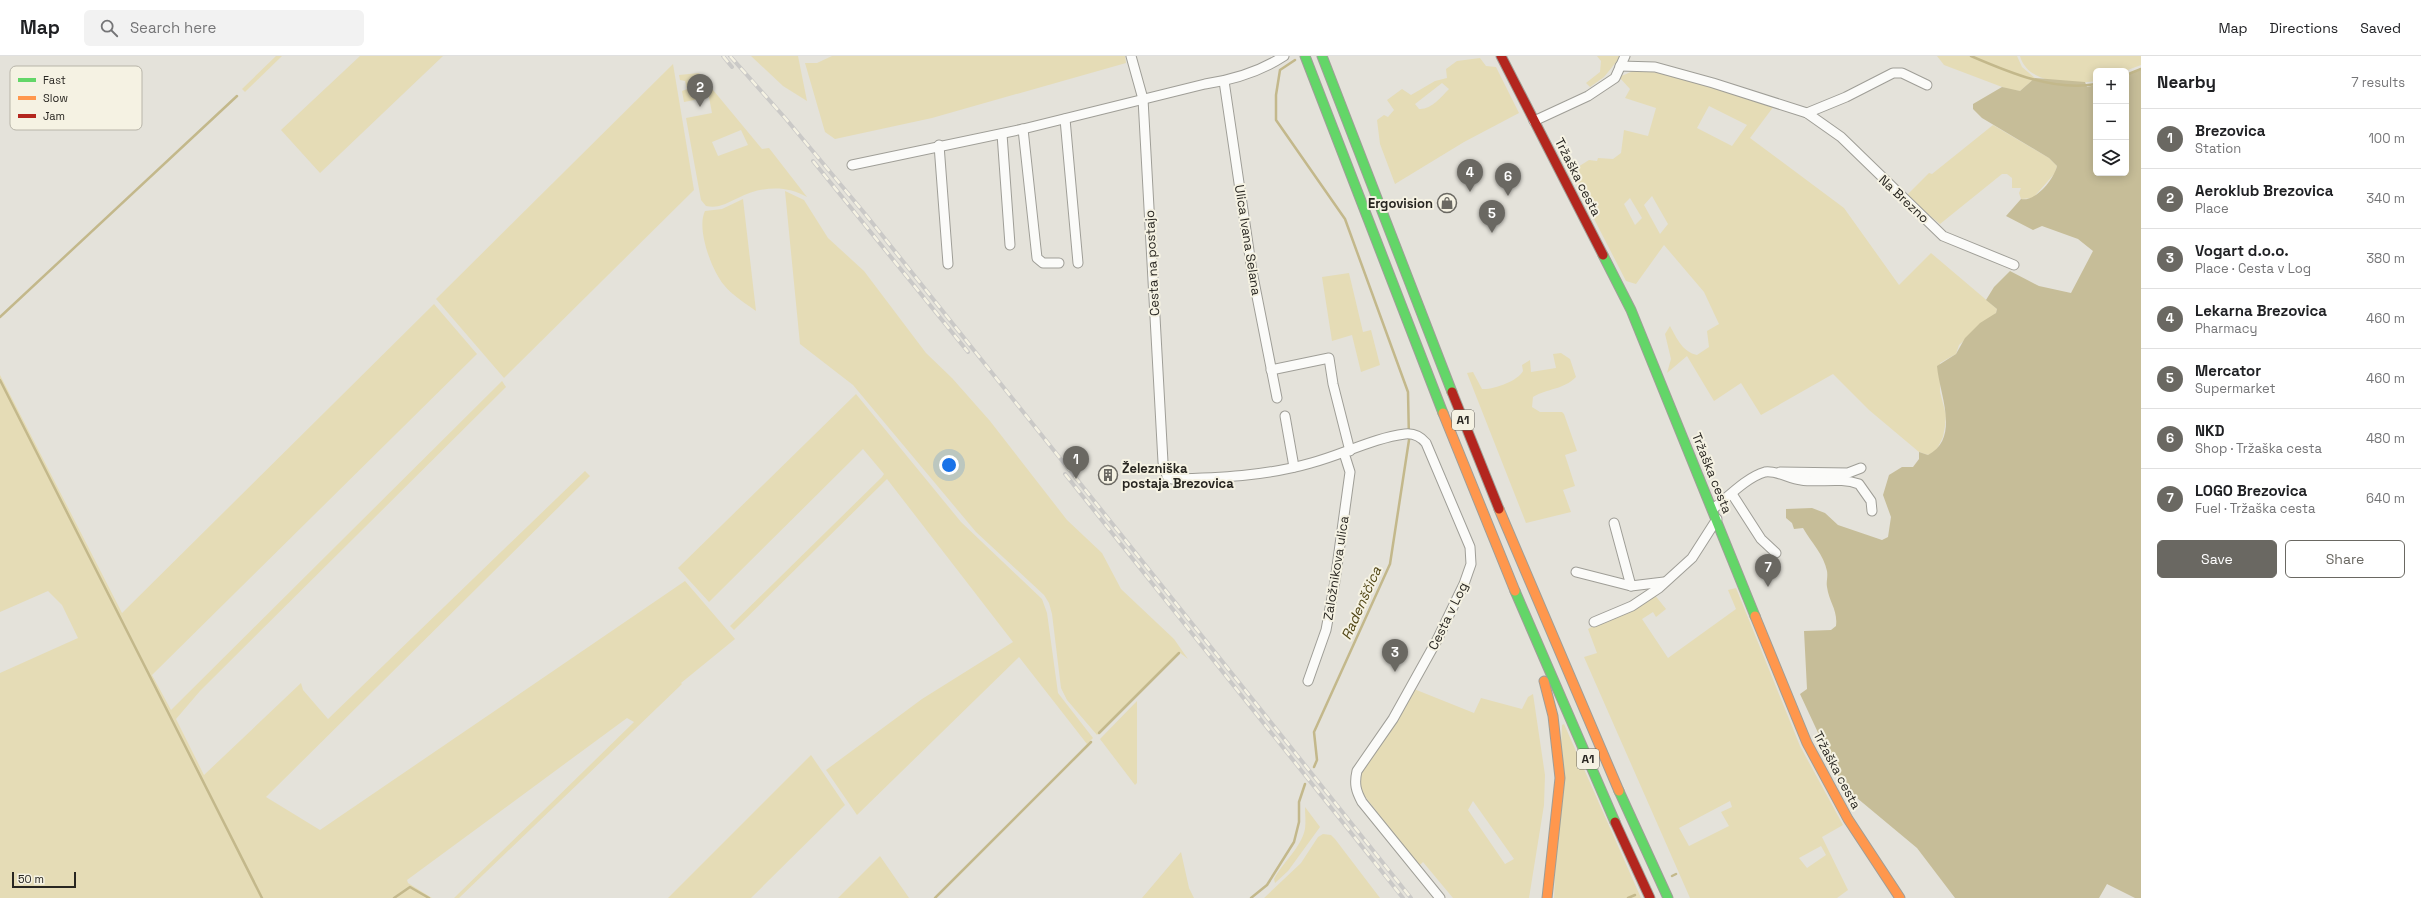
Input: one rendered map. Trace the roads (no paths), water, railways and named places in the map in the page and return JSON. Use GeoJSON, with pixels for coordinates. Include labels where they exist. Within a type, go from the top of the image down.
{"type":"FeatureCollection","features":[{"type":"Feature","properties":{"kind":"main road","name":"A1"},"geometry":{"type":"LineString","coordinates":[[1305,56],[1436,393],[1527,620],[1650,898]]}},
{"type":"Feature","properties":{"kind":"main road","name":"A1"},"geometry":{"type":"LineString","coordinates":[[1322,56],[1448,381],[1540,611],[1668,898]]}},
{"type":"Feature","properties":{"kind":"main road","name":"Tržaška cesta"},"geometry":{"type":"LineString","coordinates":[[1501,56],[1631,310],[1807,743],[1848,819],[1900,898]]}},
{"type":"Feature","properties":{"kind":"main road"},"geometry":{"type":"LineString","coordinates":[[1527,620],[1527,633],[1531,648],[1543,675],[1553,716],[1560,778],[1547,898]]}},
{"type":"Feature","properties":{"kind":"street","name":"Cesta na postajo"},"geometry":{"type":"LineString","coordinates":[[1131,56],[1143,99],[1164,471],[1172,479],[1210,479],[1294,468]]}},
{"type":"Feature","properties":{"kind":"street"},"geometry":{"type":"LineString","coordinates":[[852,165],[939,145],[1002,134],[1143,99],[1224,81],[1272,64],[1284,56]]}},
{"type":"Feature","properties":{"kind":"street"},"geometry":{"type":"LineString","coordinates":[[1534,121],[1588,96],[1615,78],[1625,56]]}},
{"type":"Feature","properties":{"kind":"street","name":"Na Brezno"},"geometry":{"type":"LineString","coordinates":[[1620,66],[1655,67],[1713,83],[1807,114],[1841,137],[1943,236],[2014,265]]}},
{"type":"Feature","properties":{"kind":"street"},"geometry":{"type":"LineString","coordinates":[[1807,114],[1846,97],[1893,73],[1902,73],[1927,85]]}},
{"type":"Feature","properties":{"kind":"street","name":"Ulica Ivana Selana"},"geometry":{"type":"LineString","coordinates":[[1224,81],[1252,271],[1277,398]]}},
{"type":"Feature","properties":{"kind":"street"},"geometry":{"type":"LineString","coordinates":[[1065,118],[1078,263]]}},
{"type":"Feature","properties":{"kind":"street"},"geometry":{"type":"LineString","coordinates":[[1023,129],[1037,258],[1043,264],[1059,263]]}},
{"type":"Feature","properties":{"kind":"street"},"geometry":{"type":"LineString","coordinates":[[1002,134],[1010,245]]}},
{"type":"Feature","properties":{"kind":"street"},"geometry":{"type":"LineString","coordinates":[[939,145],[948,264]]}},
{"type":"Feature","properties":{"kind":"street","name":"Založnikova ulica"},"geometry":{"type":"LineString","coordinates":[[1271,370],[1329,358],[1350,472],[1335,581],[1326,630],[1308,681]]}},
{"type":"Feature","properties":{"kind":"street"},"geometry":{"type":"LineString","coordinates":[[1285,416],[1294,468],[1347,452]]}},
{"type":"Feature","properties":{"kind":"street","name":"Cesta v Log"},"geometry":{"type":"LineString","coordinates":[[1347,452],[1410,434],[1426,443],[1470,547],[1472,564],[1461,591],[1413,685],[1357,771],[1355,779],[1357,792],[1362,802],[1440,898]]}},
{"type":"Feature","properties":{"kind":"street"},"geometry":{"type":"LineString","coordinates":[[1712,509],[1758,476],[1773,472],[1848,473],[1861,468]]}},
{"type":"Feature","properties":{"kind":"street"},"geometry":{"type":"LineString","coordinates":[[1773,472],[1802,480],[1842,481],[1859,484],[1871,501],[1872,511]]}},
{"type":"Feature","properties":{"kind":"street"},"geometry":{"type":"LineString","coordinates":[[1732,494],[1762,539],[1776,553]]}},
{"type":"Feature","properties":{"kind":"street"},"geometry":{"type":"LineString","coordinates":[[1594,622],[1632,606],[1654,592],[1692,558],[1717,519]]}},
{"type":"Feature","properties":{"kind":"street"},"geometry":{"type":"LineString","coordinates":[[1614,523],[1631,586]]}},
{"type":"Feature","properties":{"kind":"street"},"geometry":{"type":"LineString","coordinates":[[1576,572],[1631,586],[1664,582]]}},
{"type":"Feature","properties":{"kind":"waterway"},"geometry":{"type":"LineString","coordinates":[[1971,56],[2016,74],[2048,83],[2080,86],[2093,84]]}},
{"type":"Feature","properties":{"kind":"waterway"},"geometry":{"type":"LineString","coordinates":[[1295,60],[1280,70],[1276,95],[1276,120],[1345,219],[1408,392],[1409,440],[1390,564],[1314,732],[1317,760],[1314,767]]}},
{"type":"Feature","properties":{"kind":"waterway"},"geometry":{"type":"LineString","coordinates":[[2129,74],[2141,69]]}},
{"type":"Feature","properties":{"kind":"waterway"},"geometry":{"type":"LineString","coordinates":[[0,317],[237,96]]}},
{"type":"Feature","properties":{"kind":"waterway"},"geometry":{"type":"LineString","coordinates":[[0,380],[262,898]]}},
{"type":"Feature","properties":{"kind":"waterway"},"geometry":{"type":"LineString","coordinates":[[1099,733],[1179,653]]}},
{"type":"Feature","properties":{"kind":"waterway"},"geometry":{"type":"LineString","coordinates":[[935,898],[1091,742]]}},
{"type":"Feature","properties":{"kind":"waterway","name":"Radenščica"},"geometry":{"type":"LineString","coordinates":[[1251,898],[1267,885],[1294,842],[1299,822],[1299,802],[1305,784]]}},
{"type":"Feature","properties":{"kind":"waterway"},"geometry":{"type":"LineString","coordinates":[[1672,876],[1676,874]]}},
{"type":"Feature","properties":{"kind":"waterway"},"geometry":{"type":"LineString","coordinates":[[394,898],[410,887],[429,898]]}},
{"type":"Feature","properties":{"kind":"waterway"},"geometry":{"type":"LineString","coordinates":[[1628,898],[1635,895]]}},
{"type":"Feature","properties":{"kind":"railway"},"geometry":{"type":"LineString","coordinates":[[723,56],[732,67]]}},
{"type":"Feature","properties":{"kind":"railway"},"geometry":{"type":"LineString","coordinates":[[730,56],[786,119],[866,215],[1411,898]]}},
{"type":"Feature","properties":{"kind":"railway"},"geometry":{"type":"LineString","coordinates":[[813,161],[968,352]]}},
{"type":"Feature","properties":{"kind":"railway"},"geometry":{"type":"LineString","coordinates":[[1065,474],[1403,898]]}},
{"type":"Feature","properties":{"kind":"place","name":"Aeroklub Brezovica"},"geometry":{"type":"Point","coordinates":[700,107]}},
{"type":"Feature","properties":{"kind":"place","name":"Lekarna Brezovica"},"geometry":{"type":"Point","coordinates":[1470,192]}},
{"type":"Feature","properties":{"kind":"place","name":"NKD"},"geometry":{"type":"Point","coordinates":[1508,196]}},
{"type":"Feature","properties":{"kind":"place","name":"Ergovision"},"geometry":{"type":"Point","coordinates":[1447,203]}},
{"type":"Feature","properties":{"kind":"place","name":"Mercator"},"geometry":{"type":"Point","coordinates":[1492,233]}},
{"type":"Feature","properties":{"kind":"place","name":"Železniška postaja Brezovica"},"geometry":{"type":"Point","coordinates":[1108,475]}},
{"type":"Feature","properties":{"kind":"place","name":"Brezovica"},"geometry":{"type":"Point","coordinates":[1076,479]}},
{"type":"Feature","properties":{"kind":"place","name":"LOGO Brezovica"},"geometry":{"type":"Point","coordinates":[1768,587]}},
{"type":"Feature","properties":{"kind":"place","name":"Vogart d.o.o."},"geometry":{"type":"Point","coordinates":[1395,672]}}]}
